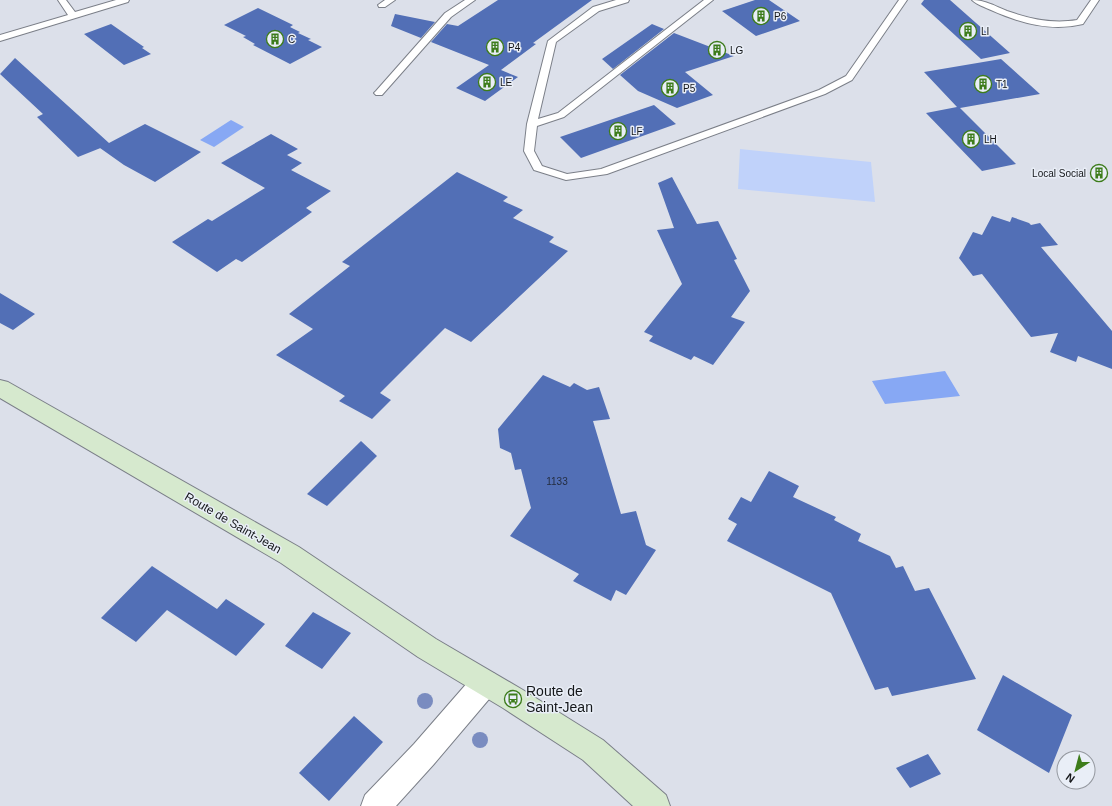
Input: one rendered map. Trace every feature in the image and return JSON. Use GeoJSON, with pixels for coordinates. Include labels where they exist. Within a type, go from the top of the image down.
{"type":"FeatureCollection","features":[{"type":"Feature","properties":{"kind":"street","name":"Route de Saint-Jean"},"geometry":{"type":"LineString","coordinates":[[0,388],[290,555],[427,648],[593,750],[655,806]]}},
{"type":"Feature","properties":{"kind":"street"},"geometry":{"type":"LineString","coordinates":[[376,806],[424,754],[485,683]]}},
{"type":"Feature","properties":{"kind":"lane"},"geometry":{"type":"LineString","coordinates":[[62,0],[73,15]]}},
{"type":"Feature","properties":{"kind":"lane"},"geometry":{"type":"LineString","coordinates":[[0,38],[125,0]]}},
{"type":"Feature","properties":{"kind":"lane"},"geometry":{"type":"LineString","coordinates":[[382,5],[391,0]]}},
{"type":"Feature","properties":{"kind":"lane"},"geometry":{"type":"LineString","coordinates":[[380,93],[448,15],[471,0]]}},
{"type":"Feature","properties":{"kind":"lane"},"geometry":{"type":"LineString","coordinates":[[625,0],[596,9],[552,41],[532,124],[528,151],[538,168],[566,177],[603,172],[822,92],[849,78],[903,0]]}},
{"type":"Feature","properties":{"kind":"lane"},"geometry":{"type":"LineString","coordinates":[[532,124],[561,115],[709,0]]}},
{"type":"Feature","properties":{"kind":"lane"},"geometry":{"type":"LineString","coordinates":[[976,0],[1017,17],[1043,23],[1066,25],[1080,22],[1095,0]]}},
{"type":"Feature","properties":{"kind":"shaded area"},"geometry":{"type":"Polygon","coordinates":[[[740,149],[871,162],[875,202],[738,189],[740,149]]]}},
{"type":"Feature","properties":{"kind":"water"},"geometry":{"type":"Polygon","coordinates":[[[231,120],[244,127],[214,147],[200,140],[231,120]]]}},
{"type":"Feature","properties":{"kind":"water"},"geometry":{"type":"Polygon","coordinates":[[[945,371],[960,396],[885,404],[872,381],[945,371]]]}},
{"type":"Feature","properties":{"kind":"building"},"geometry":{"type":"Polygon","coordinates":[[[498,0],[592,0],[533,43],[536,44],[501,70],[518,77],[485,101],[456,88],[489,65],[431,42],[447,24],[458,26],[498,0]]]}},
{"type":"Feature","properties":{"kind":"building","name":"P6"},"geometry":{"type":"Polygon","coordinates":[[[755,0],[769,0],[800,21],[756,36],[722,11],[755,0]]]}},
{"type":"Feature","properties":{"kind":"building","name":"LI"},"geometry":{"type":"Polygon","coordinates":[[[924,0],[950,0],[1010,53],[981,59],[921,4],[924,0]]]}},
{"type":"Feature","properties":{"kind":"building","name":"C"},"geometry":{"type":"Polygon","coordinates":[[[258,8],[293,25],[290,27],[300,32],[298,33],[311,39],[308,40],[322,47],[290,64],[253,45],[255,44],[243,37],[246,36],[224,25],[258,8]]]}},
{"type":"Feature","properties":{"kind":"building"},"geometry":{"type":"Polygon","coordinates":[[[395,14],[435,22],[421,38],[391,26],[395,14]]]}},
{"type":"Feature","properties":{"kind":"building"},"geometry":{"type":"Polygon","coordinates":[[[111,24],[144,47],[142,48],[151,54],[124,65],[84,34],[111,24]]]}},
{"type":"Feature","properties":{"kind":"building"},"geometry":{"type":"Polygon","coordinates":[[[652,24],[664,29],[613,69],[602,59],[652,24]]]}},
{"type":"Feature","properties":{"kind":"building"},"geometry":{"type":"Polygon","coordinates":[[[674,33],[734,56],[685,72],[713,95],[677,108],[638,91],[620,75],[674,33]]]}},
{"type":"Feature","properties":{"kind":"building"},"geometry":{"type":"Polygon","coordinates":[[[15,58],[109,143],[145,124],[201,152],[155,182],[124,165],[100,148],[78,157],[37,117],[43,114],[0,74],[15,58]]]}},
{"type":"Feature","properties":{"kind":"building"},"geometry":{"type":"Polygon","coordinates":[[[1001,59],[1040,94],[960,108],[1016,164],[982,171],[926,113],[957,107],[924,72],[1001,59]]]}},
{"type":"Feature","properties":{"kind":"building","name":"LF"},"geometry":{"type":"Polygon","coordinates":[[[654,105],[676,124],[581,158],[560,137],[654,105]]]}},
{"type":"Feature","properties":{"kind":"building"},"geometry":{"type":"Polygon","coordinates":[[[271,134],[298,149],[287,155],[302,163],[291,170],[331,191],[306,208],[312,212],[242,262],[236,259],[217,272],[172,242],[208,219],[212,221],[265,188],[221,163],[271,134]]]}},
{"type":"Feature","properties":{"kind":"building"},"geometry":{"type":"Polygon","coordinates":[[[457,172],[508,197],[503,201],[523,210],[513,218],[554,237],[549,242],[568,251],[471,342],[445,328],[380,393],[391,400],[372,419],[339,401],[345,396],[276,355],[313,329],[289,314],[350,266],[342,262],[457,172]]]}},
{"type":"Feature","properties":{"kind":"building"},"geometry":{"type":"Polygon","coordinates":[[[672,177],[697,224],[718,221],[737,259],[734,260],[750,291],[731,317],[745,322],[713,365],[694,356],[691,360],[649,341],[653,336],[644,332],[682,284],[657,230],[674,228],[658,183],[672,177]]]}},
{"type":"Feature","properties":{"kind":"building"},"geometry":{"type":"Polygon","coordinates":[[[992,216],[1010,222],[1012,217],[1031,225],[1040,223],[1058,245],[1041,247],[1112,331],[1112,369],[1078,356],[1076,362],[1050,352],[1058,333],[1031,337],[982,274],[973,276],[959,258],[973,232],[982,235],[992,216]]]}},
{"type":"Feature","properties":{"kind":"building"},"geometry":{"type":"Polygon","coordinates":[[[0,293],[35,314],[13,330],[0,323],[0,293]]]}},
{"type":"Feature","properties":{"kind":"building"},"geometry":{"type":"Polygon","coordinates":[[[543,375],[570,387],[574,383],[587,390],[599,387],[610,419],[593,421],[621,514],[636,511],[646,545],[656,550],[626,595],[616,590],[611,601],[573,581],[579,574],[510,536],[531,508],[521,469],[515,470],[511,453],[500,448],[498,429],[543,375]]]}},
{"type":"Feature","properties":{"kind":"building"},"geometry":{"type":"Polygon","coordinates":[[[361,441],[377,456],[327,506],[307,494],[361,441]]]}},
{"type":"Feature","properties":{"kind":"building"},"geometry":{"type":"Polygon","coordinates":[[[769,471],[799,486],[793,497],[836,517],[834,520],[861,534],[858,541],[890,556],[896,568],[903,566],[915,591],[929,588],[976,679],[892,696],[888,687],[875,690],[831,593],[727,541],[737,524],[728,519],[741,497],[751,502],[769,471]]]}},
{"type":"Feature","properties":{"kind":"building"},"geometry":{"type":"Polygon","coordinates":[[[152,566],[217,609],[226,599],[265,624],[236,656],[167,610],[136,642],[101,618],[152,566]]]}},
{"type":"Feature","properties":{"kind":"building"},"geometry":{"type":"Polygon","coordinates":[[[313,612],[351,633],[322,669],[285,646],[313,612]]]}},
{"type":"Feature","properties":{"kind":"building"},"geometry":{"type":"Polygon","coordinates":[[[1003,675],[1072,715],[1058,750],[1056,750],[1056,755],[1049,773],[977,730],[1003,675]]]}},
{"type":"Feature","properties":{"kind":"building"},"geometry":{"type":"Polygon","coordinates":[[[354,716],[383,742],[329,801],[299,773],[354,716]]]}},
{"type":"Feature","properties":{"kind":"building"},"geometry":{"type":"Polygon","coordinates":[[[928,754],[941,774],[910,788],[896,768],[928,754]]]}},
{"type":"Feature","properties":{"kind":"place","name":"P6"},"geometry":{"type":"Point","coordinates":[761,16]}},
{"type":"Feature","properties":{"kind":"place","name":"LI"},"geometry":{"type":"Point","coordinates":[968,31]}},
{"type":"Feature","properties":{"kind":"place","name":"C"},"geometry":{"type":"Point","coordinates":[275,39]}},
{"type":"Feature","properties":{"kind":"place","name":"P4"},"geometry":{"type":"Point","coordinates":[495,47]}},
{"type":"Feature","properties":{"kind":"place","name":"LG"},"geometry":{"type":"Point","coordinates":[717,50]}},
{"type":"Feature","properties":{"kind":"place","name":"LE"},"geometry":{"type":"Point","coordinates":[487,82]}},
{"type":"Feature","properties":{"kind":"place","name":"T1"},"geometry":{"type":"Point","coordinates":[983,84]}},
{"type":"Feature","properties":{"kind":"place","name":"P5"},"geometry":{"type":"Point","coordinates":[670,88]}},
{"type":"Feature","properties":{"kind":"place","name":"LF"},"geometry":{"type":"Point","coordinates":[618,131]}},
{"type":"Feature","properties":{"kind":"place","name":"LH"},"geometry":{"type":"Point","coordinates":[971,139]}},
{"type":"Feature","properties":{"kind":"place","name":"Local Social"},"geometry":{"type":"Point","coordinates":[1099,173]}},
{"type":"Feature","properties":{"kind":"place","name":"Route de Saint-Jean"},"geometry":{"type":"Point","coordinates":[513,699]}}]}
